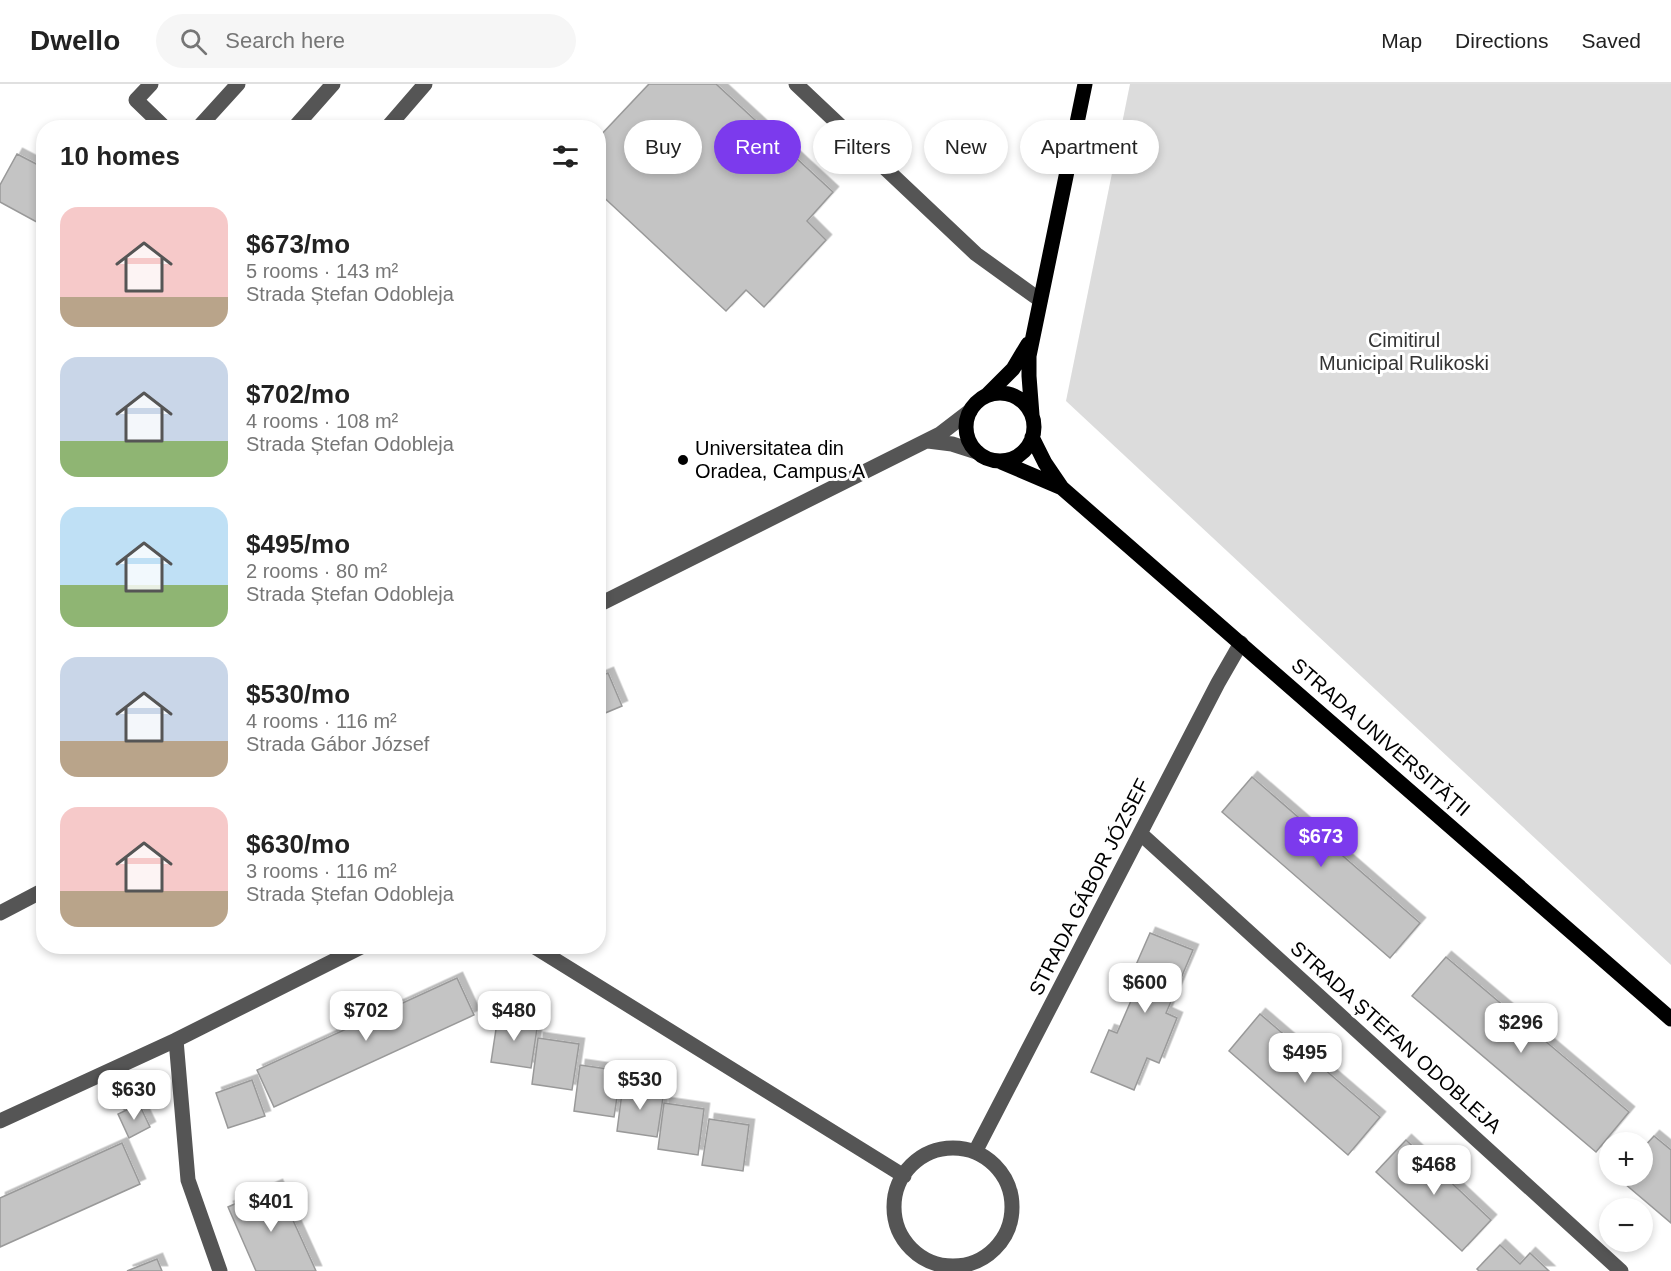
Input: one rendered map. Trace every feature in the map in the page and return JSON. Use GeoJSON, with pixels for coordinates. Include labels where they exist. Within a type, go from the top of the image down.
{"type":"FeatureCollection","features":[{"type":"Feature","properties":{"kind":"main road"},"geometry":{"type":"LineString","coordinates":[[1033,333],[1023,354],[1012,369],[986,396],[976,402],[970,411],[966,422],[970,444],[983,457],[998,461],[1019,455],[1027,447],[1032,437],[1034,426],[1029,356],[1084,84]]}},
{"type":"Feature","properties":{"kind":"main road"},"geometry":{"type":"LineString","coordinates":[[986,396],[1008,393],[1026,405],[1032,415]]}},
{"type":"Feature","properties":{"kind":"main road","name":"STRADA UNIVERSITĂȚII"},"geometry":{"type":"LineString","coordinates":[[1032,437],[1045,464],[1062,488],[1671,1019]]}},
{"type":"Feature","properties":{"kind":"main road","name":"STRADA UNIVERSITĂȚII"},"geometry":{"type":"LineString","coordinates":[[998,461],[1062,488]]}},
{"type":"Feature","properties":{"kind":"street"},"geometry":{"type":"LineString","coordinates":[[151,84],[136,100],[157,120]]}},
{"type":"Feature","properties":{"kind":"street"},"geometry":{"type":"LineString","coordinates":[[205,120],[238,84]]}},
{"type":"Feature","properties":{"kind":"street"},"geometry":{"type":"LineString","coordinates":[[301,120],[333,84]]}},
{"type":"Feature","properties":{"kind":"street"},"geometry":{"type":"LineString","coordinates":[[394,120],[425,84]]}},
{"type":"Feature","properties":{"kind":"street"},"geometry":{"type":"LineString","coordinates":[[796,84],[976,254],[1040,300]]}},
{"type":"Feature","properties":{"kind":"street"},"geometry":{"type":"LineString","coordinates":[[606,601],[928,441],[951,427],[970,411]]}},
{"type":"Feature","properties":{"kind":"street"},"geometry":{"type":"LineString","coordinates":[[928,441],[952,444],[977,452]]}},
{"type":"Feature","properties":{"kind":"street","name":"STRADA GÁBOR JÓZSEF"},"geometry":{"type":"LineString","coordinates":[[975,1152],[1218,683],[1241,643]]}},
{"type":"Feature","properties":{"kind":"street","name":"STRADA ȘTEFAN ODOBLEJA"},"geometry":{"type":"LineString","coordinates":[[1141,834],[1621,1271]]}},
{"type":"Feature","properties":{"kind":"street"},"geometry":{"type":"LineString","coordinates":[[0,913],[36,894]]}},
{"type":"Feature","properties":{"kind":"street"},"geometry":{"type":"LineString","coordinates":[[0,1121],[176,1040],[347,954]]}},
{"type":"Feature","properties":{"kind":"street"},"geometry":{"type":"LineString","coordinates":[[546,954],[904,1176]]}},
{"type":"Feature","properties":{"kind":"street"},"geometry":{"type":"LineString","coordinates":[[176,1040],[188,1180],[220,1271]]}},
{"type":"Feature","properties":{"kind":"street"},"geometry":{"type":"LineString","coordinates":[[954,1148],[975,1152],[992,1162],[1010,1189],[1012,1209],[1008,1230],[995,1249],[979,1261],[951,1269],[928,1261],[911,1249],[896,1224],[894,1204],[899,1184],[915,1161],[933,1151],[954,1148]]}},
{"type":"Feature","properties":{"kind":"green space","name":"Cimitirul Municipal Rulikoski"},"geometry":{"type":"Polygon","coordinates":[[[1130,84],[1671,84],[1671,965],[1066,401],[1112,174],[1159,174],[1159,120],[1123,120],[1130,84]]]}},
{"type":"Feature","properties":{"kind":"building"},"geometry":{"type":"Polygon","coordinates":[[[649,84],[716,84],[755,120],[714,120],[714,174],[801,174],[801,162],[833,192],[807,221],[826,240],[764,307],[746,290],[726,311],[606,199],[606,130],[649,84]]]}},
{"type":"Feature","properties":{"kind":"building"},"geometry":{"type":"Polygon","coordinates":[[[17,154],[36,164],[36,222],[0,202],[0,185],[17,154]]]}},
{"type":"Feature","properties":{"kind":"building"},"geometry":{"type":"Polygon","coordinates":[[[608,673],[622,706],[606,713],[606,674],[608,673]]]}},
{"type":"Feature","properties":{"kind":"building"},"geometry":{"type":"Polygon","coordinates":[[[1252,777],[1420,923],[1390,958],[1222,812],[1252,777]]]}},
{"type":"Feature","properties":{"kind":"building"},"geometry":{"type":"Polygon","coordinates":[[[1150,933],[1193,950],[1166,1013],[1177,1018],[1159,1063],[1147,1058],[1134,1090],[1091,1072],[1109,1030],[1117,1033],[1137,987],[1128,983],[1150,933]]]}},
{"type":"Feature","properties":{"kind":"building"},"geometry":{"type":"Polygon","coordinates":[[[1446,957],[1629,1112],[1612,1132],[1599,1132],[1599,1148],[1596,1152],[1412,996],[1446,957]]]}},
{"type":"Feature","properties":{"kind":"building"},"geometry":{"type":"Polygon","coordinates":[[[457,978],[474,1015],[274,1107],[257,1070],[457,978]]]}},
{"type":"Feature","properties":{"kind":"building"},"geometry":{"type":"Polygon","coordinates":[[[1260,1014],[1380,1117],[1348,1155],[1229,1051],[1260,1014]]]}},
{"type":"Feature","properties":{"kind":"building"},"geometry":{"type":"Polygon","coordinates":[[[498,1016],[538,1022],[531,1068],[491,1062],[498,1016]]]}},
{"type":"Feature","properties":{"kind":"building"},"geometry":{"type":"Polygon","coordinates":[[[538,1038],[579,1044],[572,1090],[532,1084],[538,1038]]]}},
{"type":"Feature","properties":{"kind":"building"},"geometry":{"type":"Polygon","coordinates":[[[580,1065],[621,1071],[614,1117],[574,1111],[580,1065]]]}},
{"type":"Feature","properties":{"kind":"building"},"geometry":{"type":"Polygon","coordinates":[[[252,1080],[265,1116],[228,1128],[216,1093],[252,1080]]]}},
{"type":"Feature","properties":{"kind":"building"},"geometry":{"type":"Polygon","coordinates":[[[623,1085],[664,1091],[657,1137],[617,1131],[623,1085]]]}},
{"type":"Feature","properties":{"kind":"building"},"geometry":{"type":"Polygon","coordinates":[[[664,1103],[704,1109],[698,1155],[658,1149],[664,1103]]]}},
{"type":"Feature","properties":{"kind":"building"},"geometry":{"type":"Polygon","coordinates":[[[139,1104],[150,1127],[129,1138],[118,1114],[139,1104]]]}},
{"type":"Feature","properties":{"kind":"building"},"geometry":{"type":"Polygon","coordinates":[[[709,1119],[749,1125],[743,1171],[702,1165],[709,1119]]]}},
{"type":"Feature","properties":{"kind":"building"},"geometry":{"type":"Polygon","coordinates":[[[1653,1137],[1671,1150],[1671,1223],[1653,1208],[1653,1198],[1642,1198],[1627,1186],[1653,1186],[1653,1137]]]}},
{"type":"Feature","properties":{"kind":"building"},"geometry":{"type":"Polygon","coordinates":[[[1406,1140],[1491,1220],[1462,1251],[1376,1172],[1406,1140]]]}},
{"type":"Feature","properties":{"kind":"building"},"geometry":{"type":"Polygon","coordinates":[[[122,1143],[140,1184],[0,1247],[0,1198],[122,1143]]]}},
{"type":"Feature","properties":{"kind":"building"},"geometry":{"type":"Polygon","coordinates":[[[277,1185],[316,1271],[256,1271],[228,1207],[277,1185]]]}},
{"type":"Feature","properties":{"kind":"building"},"geometry":{"type":"Polygon","coordinates":[[[1500,1245],[1520,1264],[1530,1253],[1549,1271],[1479,1271],[1477,1269],[1500,1245]]]}},
{"type":"Feature","properties":{"kind":"building"},"geometry":{"type":"Polygon","coordinates":[[[157,1259],[162,1271],[127,1271],[157,1259]]]}},
{"type":"Feature","properties":{"kind":"place","name":"Universitatea din Oradea, Campus A"},"geometry":{"type":"Point","coordinates":[683,460]}}]}
